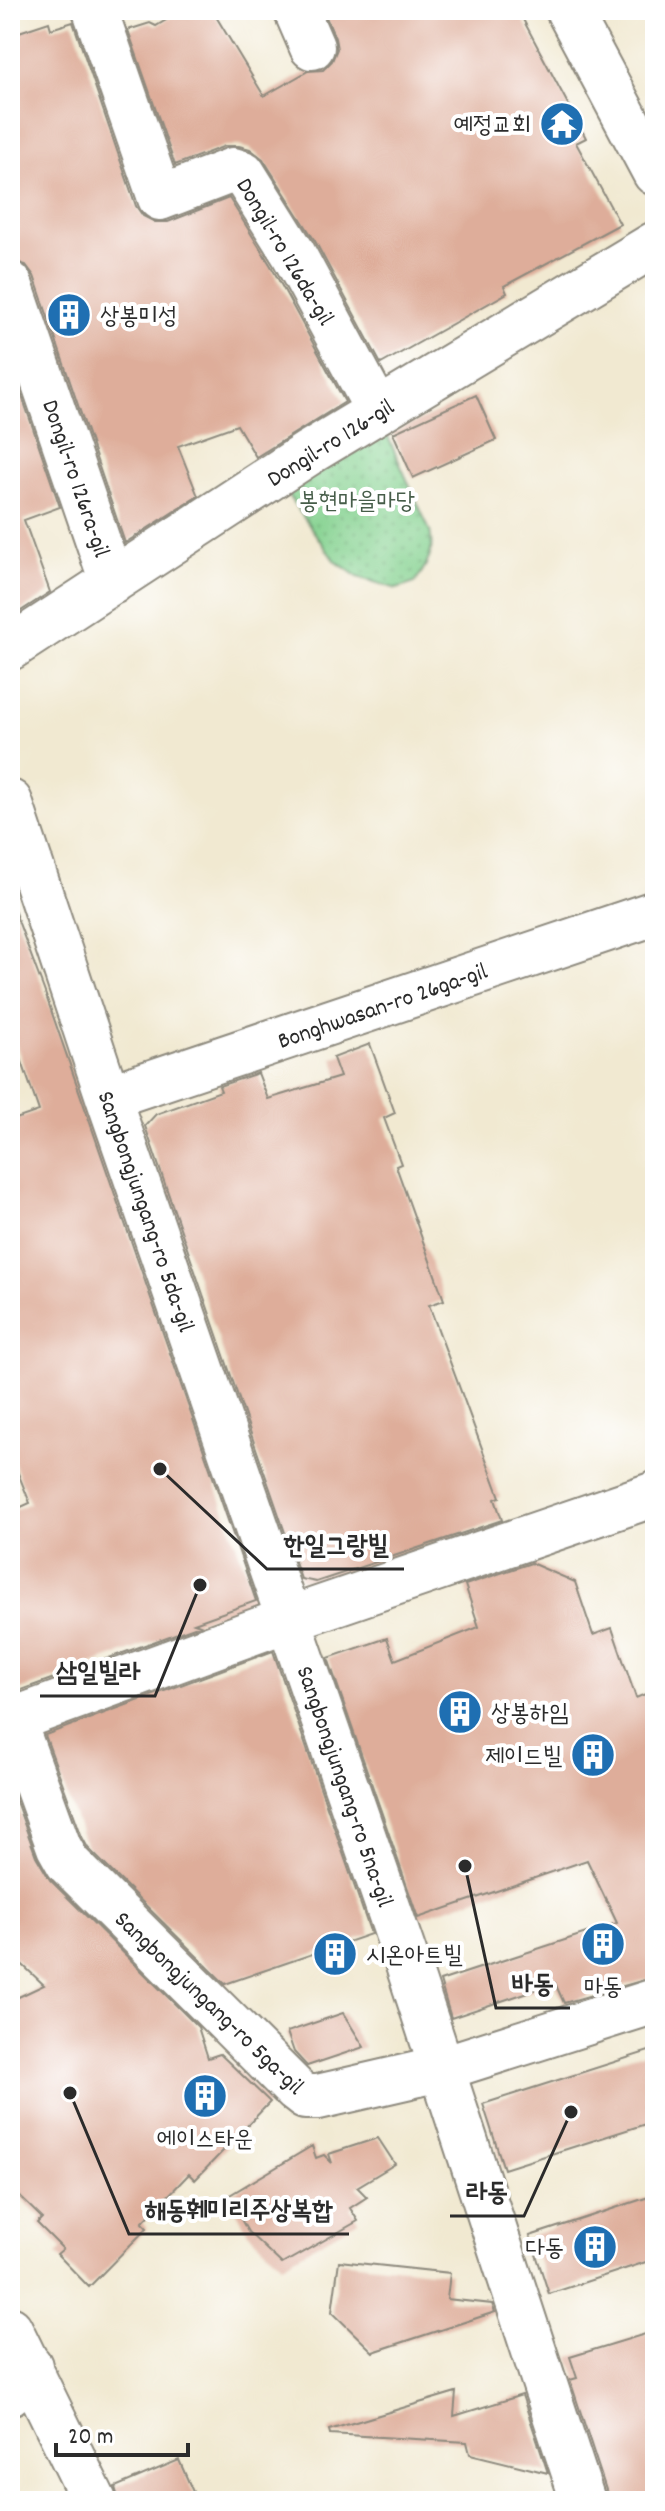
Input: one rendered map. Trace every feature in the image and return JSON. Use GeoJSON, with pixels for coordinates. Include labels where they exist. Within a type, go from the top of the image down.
{"type":"FeatureCollection","features":[{"type":"Feature","properties":{"kind":"street","name":"Dongil-ro 126da-gil"},"geometry":{"type":"LineString","coordinates":[[95,10],[160,198],[233,170],[243,173],[293,253],[378,411]]}},
{"type":"Feature","properties":{"kind":"street"},"geometry":{"type":"LineString","coordinates":[[568,10],[655,173]]}},
{"type":"Feature","properties":{"kind":"street","name":"Dongil-ro 126-gil"},"geometry":{"type":"LineString","coordinates":[[10,648],[310,452],[655,244]]}},
{"type":"Feature","properties":{"kind":"street","name":"Dongil-ro 126ra-gil"},"geometry":{"type":"LineString","coordinates":[[10,284],[112,582]]}},
{"type":"Feature","properties":{"kind":"street","name":"Sangbongjungang-ro 5da-gil"},"geometry":{"type":"LineString","coordinates":[[10,802],[108,1097],[289,1619]]}},
{"type":"Feature","properties":{"kind":"street","name":"Bonghwasan-ro 26ga-gil"},"geometry":{"type":"LineString","coordinates":[[108,1097],[655,913]]}},
{"type":"Feature","properties":{"kind":"street"},"geometry":{"type":"LineString","coordinates":[[11,1720],[289,1619],[655,1494]]}},
{"type":"Feature","properties":{"kind":"street","name":"Sangbongjungang-ro 5na-gil"},"geometry":{"type":"LineString","coordinates":[[289,1619],[406,1959],[583,2501]]}},
{"type":"Feature","properties":{"kind":"street","name":"Sangbongjungang-ro 5ga-gil"},"geometry":{"type":"LineString","coordinates":[[11,1720],[59,1847],[68,1863],[305,2097],[318,2097],[440,2069],[655,2001]]}},
{"type":"Feature","properties":{"kind":"street"},"geometry":{"type":"LineString","coordinates":[[17,2363],[94,2501]]}},
{"type":"Feature","properties":{"kind":"green space","name":"봉현마을마당"},"geometry":{"type":"Polygon","coordinates":[[[379,417],[430,531],[431,540],[429,559],[415,583],[397,589],[358,577],[334,560],[277,480],[379,417]]]}},
{"type":"Feature","properties":{"kind":"building"},"geometry":{"type":"Polygon","coordinates":[[[183,10],[212,10],[264,96],[308,71],[323,70],[332,61],[337,49],[323,10],[518,10],[586,138],[576,143],[620,224],[504,286],[507,293],[381,364],[315,241],[263,159],[250,149],[225,146],[175,165],[128,30],[150,23],[156,26],[183,10]]]}},
{"type":"Feature","properties":{"kind":"building"},"geometry":{"type":"Polygon","coordinates":[[[49,22],[51,29],[73,22],[136,206],[143,216],[155,222],[168,222],[229,198],[271,266],[345,402],[256,457],[237,425],[178,446],[198,496],[125,543],[34,276],[26,265],[10,260],[10,35],[49,22]]]}},
{"type":"Feature","properties":{"kind":"building"},"geometry":{"type":"Polygon","coordinates":[[[10,361],[60,507],[24,520],[50,592],[10,618],[10,361]]]}},
{"type":"Feature","properties":{"kind":"building"},"geometry":{"type":"Polygon","coordinates":[[[476,395],[496,440],[413,478],[393,433],[476,395]]]}},
{"type":"Feature","properties":{"kind":"building"},"geometry":{"type":"Polygon","coordinates":[[[10,910],[14,910],[44,990],[256,1601],[194,1623],[200,1625],[10,1694],[10,1512],[30,1503],[10,1453],[10,1121],[39,1111],[10,1027],[10,910]]]}},
{"type":"Feature","properties":{"kind":"building"},"geometry":{"type":"Polygon","coordinates":[[[370,1044],[395,1113],[384,1118],[401,1164],[396,1166],[444,1300],[429,1305],[500,1497],[495,1499],[502,1520],[316,1582],[301,1579],[145,1126],[156,1114],[221,1091],[219,1086],[258,1073],[268,1099],[340,1077],[333,1058],[370,1044]]]}},
{"type":"Feature","properties":{"kind":"building"},"geometry":{"type":"Polygon","coordinates":[[[531,1563],[575,1582],[593,1635],[612,1628],[636,1698],[655,1690],[655,1977],[564,2003],[555,1983],[451,2018],[440,1981],[617,1923],[587,1860],[418,1918],[328,1658],[387,1638],[395,1660],[479,1627],[465,1585],[531,1563]]]}},
{"type":"Feature","properties":{"kind":"building"},"geometry":{"type":"Polygon","coordinates":[[[273,1651],[371,1934],[225,1984],[88,1848],[45,1735],[273,1651]]]}},
{"type":"Feature","properties":{"kind":"building"},"geometry":{"type":"Polygon","coordinates":[[[10,1785],[36,1856],[50,1880],[198,2027],[208,2058],[220,2054],[270,2102],[195,2180],[189,2174],[142,2223],[147,2228],[89,2287],[57,2254],[63,2249],[37,2223],[42,2218],[10,2187],[10,2001],[44,1985],[10,1953],[10,1785]]]}},
{"type":"Feature","properties":{"kind":"building"},"geometry":{"type":"Polygon","coordinates":[[[343,2013],[364,2047],[307,2066],[294,2052],[287,2032],[343,2013]]]}},
{"type":"Feature","properties":{"kind":"building"},"geometry":{"type":"Polygon","coordinates":[[[655,2049],[655,2121],[504,2169],[483,2104],[655,2049]]]}},
{"type":"Feature","properties":{"kind":"building"},"geometry":{"type":"Polygon","coordinates":[[[378,2138],[395,2164],[357,2187],[367,2197],[350,2208],[358,2221],[282,2264],[248,2232],[228,2196],[312,2146],[316,2158],[324,2155],[332,2163],[329,2154],[378,2138]]]}},
{"type":"Feature","properties":{"kind":"building","name":"다동"},"geometry":{"type":"Polygon","coordinates":[[[655,2195],[655,2259],[549,2294],[530,2236],[655,2195]]]}},
{"type":"Feature","properties":{"kind":"building"},"geometry":{"type":"Polygon","coordinates":[[[339,2261],[450,2273],[447,2299],[492,2304],[495,2312],[373,2352],[332,2312],[339,2261]]]}},
{"type":"Feature","properties":{"kind":"building"},"geometry":{"type":"Polygon","coordinates":[[[655,2331],[655,2501],[607,2501],[570,2380],[577,2378],[570,2357],[655,2331]]]}},
{"type":"Feature","properties":{"kind":"building"},"geometry":{"type":"Polygon","coordinates":[[[456,2392],[454,2416],[522,2395],[548,2473],[470,2454],[467,2442],[330,2434],[329,2430],[456,2392]]]}},
{"type":"Feature","properties":{"kind":"building"},"geometry":{"type":"Polygon","coordinates":[[[179,2460],[197,2501],[119,2501],[115,2487],[179,2460]]]}},
{"type":"Feature","properties":{"kind":"place","name":"예정교회"},"geometry":{"type":"Point","coordinates":[562,124]}},
{"type":"Feature","properties":{"kind":"place","name":"상봉미성"},"geometry":{"type":"Point","coordinates":[69,315]}},
{"type":"Feature","properties":{"kind":"place","name":"한일그랑빌"},"geometry":{"type":"Point","coordinates":[160,1469]}},
{"type":"Feature","properties":{"kind":"place","name":"삼일빌라"},"geometry":{"type":"Point","coordinates":[200,1585]}},
{"type":"Feature","properties":{"kind":"place","name":"상봉하임"},"geometry":{"type":"Point","coordinates":[460,1712]}},
{"type":"Feature","properties":{"kind":"place","name":"제이드빌"},"geometry":{"type":"Point","coordinates":[593,1755]}},
{"type":"Feature","properties":{"kind":"place","name":"바동"},"geometry":{"type":"Point","coordinates":[465,1866]}},
{"type":"Feature","properties":{"kind":"place","name":"마동"},"geometry":{"type":"Point","coordinates":[603,1944]}},
{"type":"Feature","properties":{"kind":"place","name":"시온아트빌"},"geometry":{"type":"Point","coordinates":[335,1954]}},
{"type":"Feature","properties":{"kind":"place","name":"해동훼미리주상복합"},"geometry":{"type":"Point","coordinates":[70,2093]}},
{"type":"Feature","properties":{"kind":"place","name":"에이스타운"},"geometry":{"type":"Point","coordinates":[205,2096]}},
{"type":"Feature","properties":{"kind":"place","name":"라동"},"geometry":{"type":"Point","coordinates":[571,2112]}},
{"type":"Feature","properties":{"kind":"place","name":"다동"},"geometry":{"type":"Point","coordinates":[595,2247]}}]}
